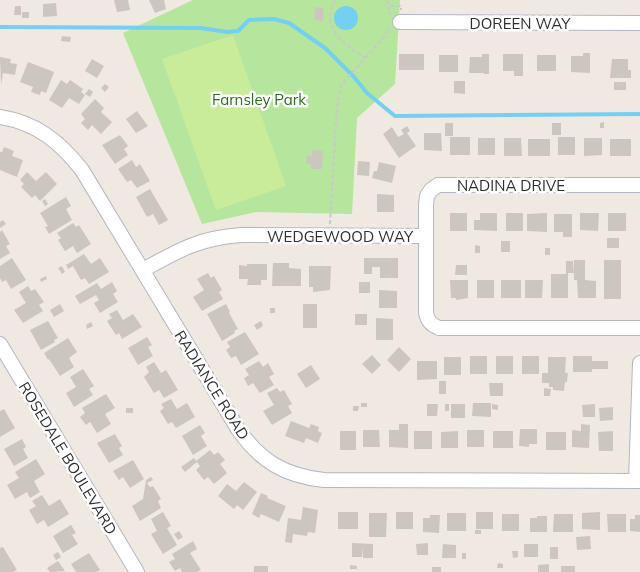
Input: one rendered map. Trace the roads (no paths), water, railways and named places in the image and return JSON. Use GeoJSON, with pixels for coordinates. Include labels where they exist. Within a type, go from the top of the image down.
{"type":"FeatureCollection","features":[{"type":"Feature","properties":{"kind":"street","name":"DOREEN WAY"},"geometry":{"type":"LineString","coordinates":[[393,23],[640,23]]}},
{"type":"Feature","properties":{"kind":"street","name":"RADIANCE ROAD"},"geometry":{"type":"LineString","coordinates":[[0,117],[46,134],[68,152],[82,170],[248,443],[260,456],[286,471],[298,476],[324,480],[638,481]]}},
{"type":"Feature","properties":{"kind":"street","name":"NADINA DRIVE"},"geometry":{"type":"LineString","coordinates":[[426,236],[427,196],[438,185],[640,185]]}},
{"type":"Feature","properties":{"kind":"street","name":"WEDGEWOOD WAY"},"geometry":{"type":"LineString","coordinates":[[143,270],[184,247],[221,236],[426,236],[426,313],[430,324],[433,326],[439,328],[640,328]]}},
{"type":"Feature","properties":{"kind":"street","name":"ROSEDALE BOULEVARD"},"geometry":{"type":"LineString","coordinates":[[0,344],[137,572]]}},
{"type":"Feature","properties":{"kind":"street"},"geometry":{"type":"LineString","coordinates":[[638,481],[640,363]]}},
{"type":"Feature","properties":{"kind":"water"},"geometry":{"type":"Polygon","coordinates":[[[346,6],[355,9],[358,18],[355,27],[346,30],[337,27],[334,18],[337,9],[346,6]]]}},
{"type":"Feature","properties":{"kind":"waterway"},"geometry":{"type":"LineString","coordinates":[[0,27],[201,28],[227,32],[238,31],[249,20],[274,19],[289,23],[325,48],[367,93],[395,116],[640,114]]}},
{"type":"Feature","properties":{"kind":"park label","name":"Farnsley Park"},"geometry":{"type":"Point","coordinates":[259,99]}}]}
